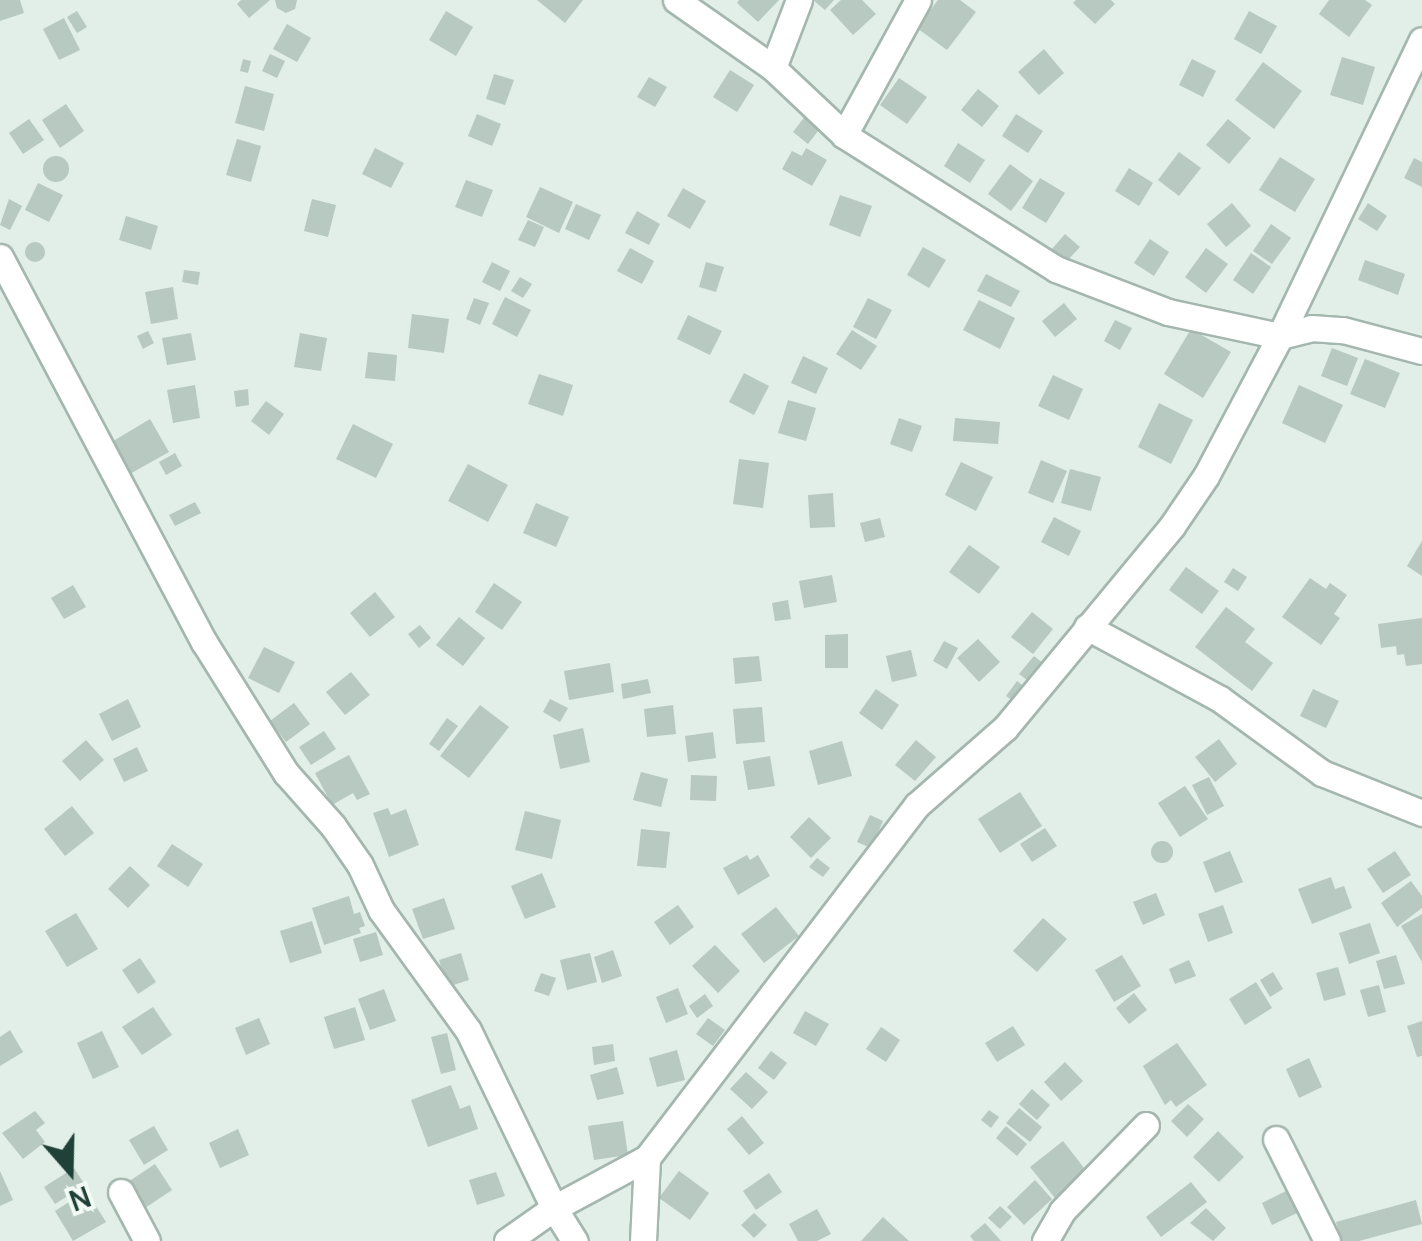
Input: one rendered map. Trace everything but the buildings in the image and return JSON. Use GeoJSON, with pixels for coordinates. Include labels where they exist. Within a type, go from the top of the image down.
{"type":"FeatureCollection","features":[{"type":"Feature","properties":{"kind":"street"},"geometry":{"type":"LineString","coordinates":[[676,0],[773,68],[844,134],[1056,270],[1168,312],[1280,336],[1310,328],[1343,330],[1422,351]]}},
{"type":"Feature","properties":{"kind":"street"},"geometry":{"type":"LineString","coordinates":[[773,68],[799,0]]}},
{"type":"Feature","properties":{"kind":"street"},"geometry":{"type":"LineString","coordinates":[[844,134],[918,0]]}},
{"type":"Feature","properties":{"kind":"street"},"geometry":{"type":"LineString","coordinates":[[507,1241],[554,1208],[647,1158],[917,805],[1005,728],[1172,526],[1206,476],[1280,336],[1422,40]]}},
{"type":"Feature","properties":{"kind":"street"},"geometry":{"type":"LineString","coordinates":[[0,257],[204,642],[286,774],[333,826],[360,866],[380,910],[468,1030],[554,1208],[575,1241]]}},
{"type":"Feature","properties":{"kind":"street"},"geometry":{"type":"LineString","coordinates":[[1087,627],[1220,699],[1322,773],[1422,812]]}},
{"type":"Feature","properties":{"kind":"street"},"geometry":{"type":"LineString","coordinates":[[1045,1241],[1062,1211],[1146,1125]]}},
{"type":"Feature","properties":{"kind":"street"},"geometry":{"type":"LineString","coordinates":[[1276,1139],[1327,1241]]}},
{"type":"Feature","properties":{"kind":"street"},"geometry":{"type":"LineString","coordinates":[[642,1241],[647,1158]]}},
{"type":"Feature","properties":{"kind":"street"},"geometry":{"type":"LineString","coordinates":[[121,1192],[147,1241]]}}]}
